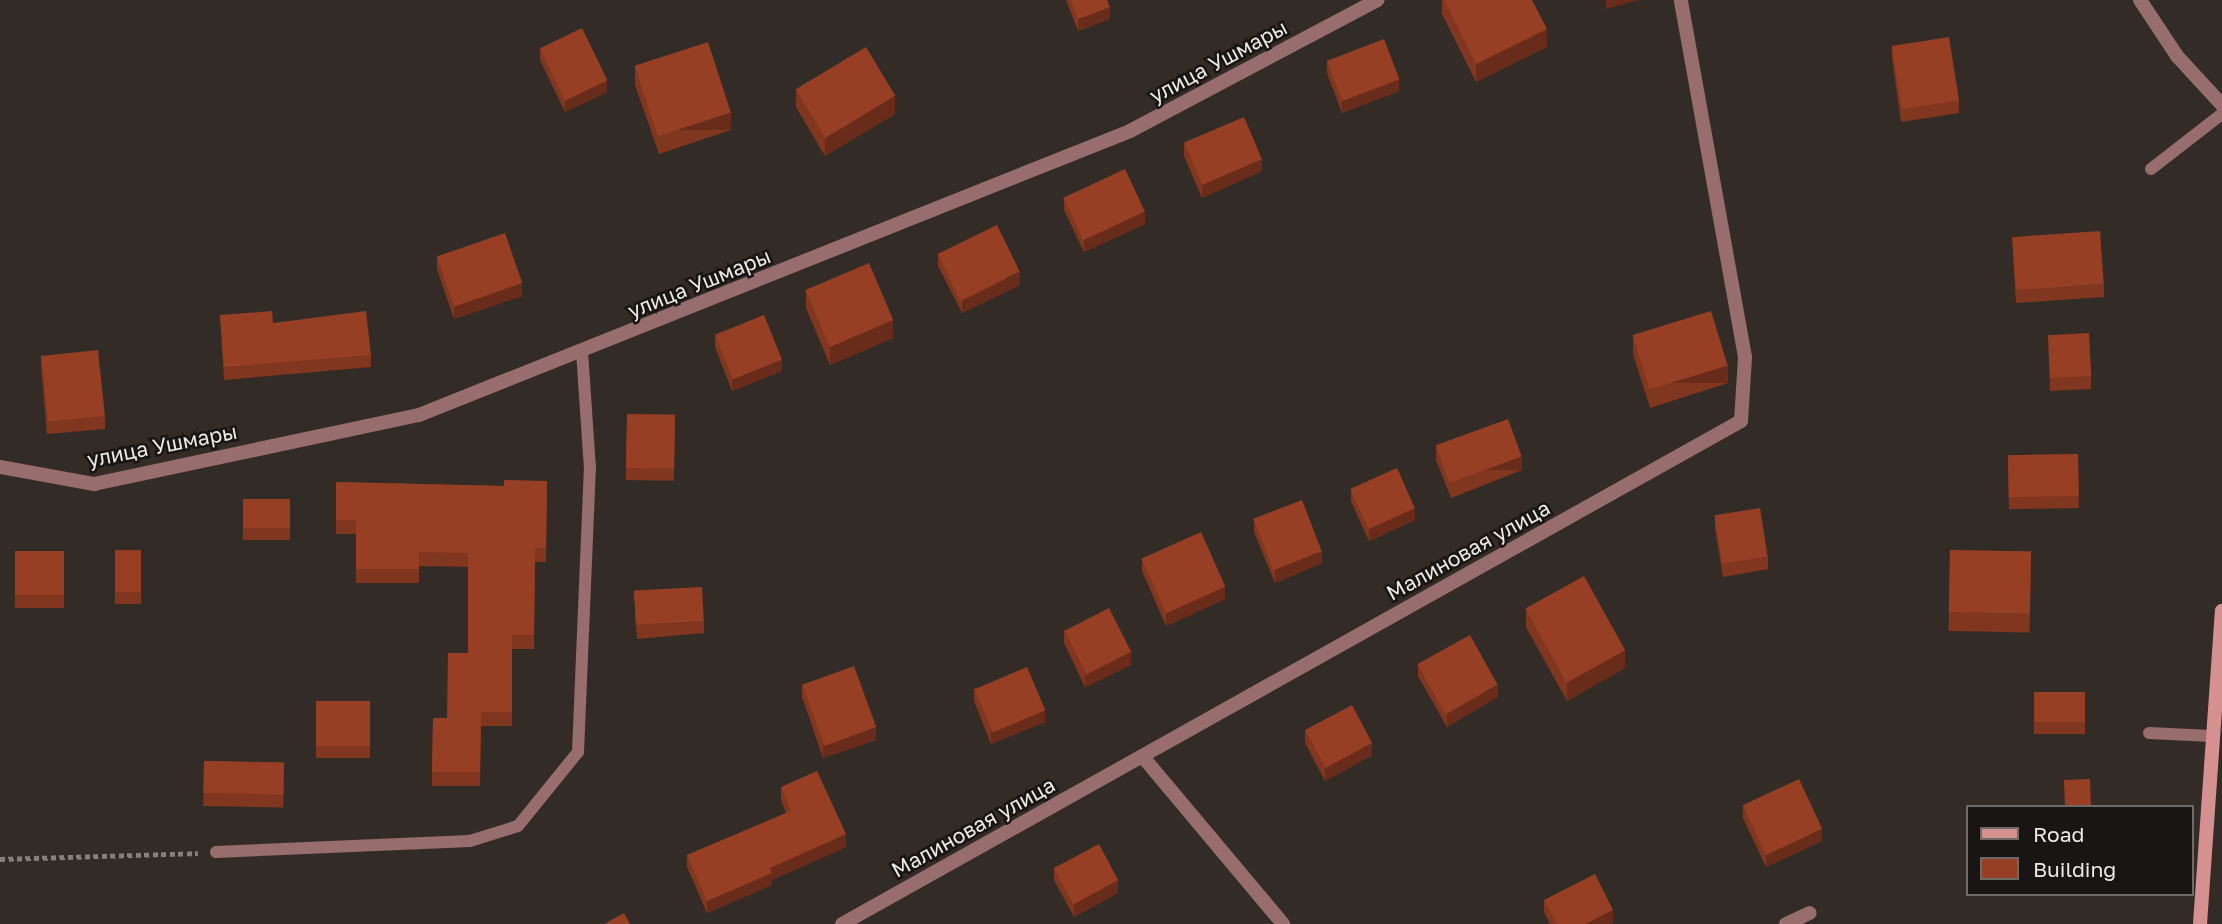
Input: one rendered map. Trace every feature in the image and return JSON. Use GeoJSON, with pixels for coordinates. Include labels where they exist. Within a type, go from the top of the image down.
{"type":"FeatureCollection","features":[{"type":"Feature","properties":{"kind":"main road"},"geometry":{"type":"LineString","coordinates":[[2200,924],[2212,736],[2218,703],[2222,611]]}},
{"type":"Feature","properties":{"kind":"street","name":"улица Ушмары"},"geometry":{"type":"LineString","coordinates":[[0,467],[94,484],[419,415],[1130,131],[1377,0]]}},
{"type":"Feature","properties":{"kind":"street","name":"Малиновая улица"},"geometry":{"type":"LineString","coordinates":[[842,924],[1741,421],[1745,357],[1681,0]]}},
{"type":"Feature","properties":{"kind":"street"},"geometry":{"type":"LineString","coordinates":[[2140,0],[2177,57],[2222,105]]}},
{"type":"Feature","properties":{"kind":"street"},"geometry":{"type":"LineString","coordinates":[[1143,757],[1283,924]]}},
{"type":"Feature","properties":{"kind":"street"},"geometry":{"type":"LineString","coordinates":[[1786,924],[1810,913]]}},
{"type":"Feature","properties":{"kind":"lane"},"geometry":{"type":"LineString","coordinates":[[2151,169],[2222,114]]}},
{"type":"Feature","properties":{"kind":"lane"},"geometry":{"type":"LineString","coordinates":[[216,852],[471,841],[518,826],[578,752],[590,469],[582,352]]}},
{"type":"Feature","properties":{"kind":"lane"},"geometry":{"type":"LineString","coordinates":[[2148,733],[2212,736]]}},
{"type":"Feature","properties":{"kind":"path"},"geometry":{"type":"LineString","coordinates":[[0,859],[216,852]]}},
{"type":"Feature","properties":{"kind":"building"},"geometry":{"type":"Polygon","coordinates":[[[1071,0],[1107,0],[1110,7],[1078,19],[1071,0]]]}},
{"type":"Feature","properties":{"kind":"building"},"geometry":{"type":"Polygon","coordinates":[[[1444,0],[1532,0],[1547,29],[1476,64],[1444,0]]]}},
{"type":"Feature","properties":{"kind":"building"},"geometry":{"type":"Polygon","coordinates":[[[582,28],[607,80],[565,101],[540,49],[582,28]]]}},
{"type":"Feature","properties":{"kind":"building"},"geometry":{"type":"Polygon","coordinates":[[[1949,37],[1959,100],[1902,109],[1892,46],[1949,37]]]}},
{"type":"Feature","properties":{"kind":"building"},"geometry":{"type":"Polygon","coordinates":[[[1384,39],[1399,79],[1342,101],[1327,61],[1384,39]]]}},
{"type":"Feature","properties":{"kind":"building"},"geometry":{"type":"Polygon","coordinates":[[[708,42],[731,112],[658,136],[635,66],[708,42]]]}},
{"type":"Feature","properties":{"kind":"building"},"geometry":{"type":"Polygon","coordinates":[[[866,47],[895,96],[825,138],[796,89],[866,47]]]}},
{"type":"Feature","properties":{"kind":"building"},"geometry":{"type":"Polygon","coordinates":[[[1244,117],[1262,159],[1202,185],[1184,142],[1244,117]]]}},
{"type":"Feature","properties":{"kind":"building"},"geometry":{"type":"Polygon","coordinates":[[[1125,169],[1145,212],[1083,240],[1063,198],[1125,169]]]}},
{"type":"Feature","properties":{"kind":"building"},"geometry":{"type":"Polygon","coordinates":[[[997,225],[1020,272],[960,301],[938,254],[997,225]]]}},
{"type":"Feature","properties":{"kind":"building"},"geometry":{"type":"Polygon","coordinates":[[[2100,231],[2104,284],[2016,290],[2012,237],[2100,231]]]}},
{"type":"Feature","properties":{"kind":"building"},"geometry":{"type":"Polygon","coordinates":[[[505,233],[522,283],[454,307],[437,256],[505,233]]]}},
{"type":"Feature","properties":{"kind":"building"},"geometry":{"type":"Polygon","coordinates":[[[869,263],[893,320],[830,347],[805,290],[869,263]]]}},
{"type":"Feature","properties":{"kind":"building"},"geometry":{"type":"Polygon","coordinates":[[[272,311],[273,323],[366,311],[371,355],[224,367],[220,315],[272,311]]]}},
{"type":"Feature","properties":{"kind":"building"},"geometry":{"type":"Polygon","coordinates":[[[1711,311],[1728,366],[1649,389],[1633,335],[1711,311]]]}},
{"type":"Feature","properties":{"kind":"building"},"geometry":{"type":"Polygon","coordinates":[[[764,315],[782,360],[733,379],[715,335],[764,315]]]}},
{"type":"Feature","properties":{"kind":"building"},"geometry":{"type":"Polygon","coordinates":[[[2089,333],[2091,376],[2050,378],[2048,335],[2089,333]]]}},
{"type":"Feature","properties":{"kind":"building"},"geometry":{"type":"Polygon","coordinates":[[[98,350],[105,416],[48,422],[41,356],[98,350]]]}},
{"type":"Feature","properties":{"kind":"building"},"geometry":{"type":"Polygon","coordinates":[[[627,414],[675,415],[674,469],[626,468],[627,414]]]}},
{"type":"Feature","properties":{"kind":"building"},"geometry":{"type":"Polygon","coordinates":[[[1508,419],[1522,457],[1449,483],[1436,445],[1508,419]]]}},
{"type":"Feature","properties":{"kind":"building"},"geometry":{"type":"Polygon","coordinates":[[[2078,454],[2079,496],[2009,497],[2008,455],[2078,454]]]}},
{"type":"Feature","properties":{"kind":"building"},"geometry":{"type":"Polygon","coordinates":[[[1397,468],[1415,508],[1368,529],[1350,489],[1397,468]]]}},
{"type":"Feature","properties":{"kind":"building"},"geometry":{"type":"Polygon","coordinates":[[[504,480],[547,481],[546,548],[535,548],[534,635],[512,635],[512,712],[481,712],[480,772],[432,772],[433,718],[447,718],[448,653],[468,653],[468,553],[419,552],[419,569],[356,569],[356,520],[336,520],[336,482],[504,486],[504,480]]]}},
{"type":"Feature","properties":{"kind":"building"},"geometry":{"type":"Polygon","coordinates":[[[243,499],[290,499],[290,528],[243,528],[243,499]]]}},
{"type":"Feature","properties":{"kind":"building"},"geometry":{"type":"Polygon","coordinates":[[[1302,500],[1322,551],[1273,570],[1253,519],[1302,500]]]}},
{"type":"Feature","properties":{"kind":"building"},"geometry":{"type":"Polygon","coordinates":[[[1760,508],[1768,556],[1722,564],[1715,515],[1760,508]]]}},
{"type":"Feature","properties":{"kind":"building"},"geometry":{"type":"Polygon","coordinates":[[[1201,532],[1225,587],[1166,613],[1142,558],[1201,532]]]}},
{"type":"Feature","properties":{"kind":"building"},"geometry":{"type":"Polygon","coordinates":[[[115,550],[141,550],[141,592],[115,592],[115,550]]]}},
{"type":"Feature","properties":{"kind":"building"},"geometry":{"type":"Polygon","coordinates":[[[1950,550],[2031,551],[2030,613],[1949,612],[1950,550]]]}},
{"type":"Feature","properties":{"kind":"building"},"geometry":{"type":"Polygon","coordinates":[[[15,551],[64,551],[64,595],[15,595],[15,551]]]}},
{"type":"Feature","properties":{"kind":"building"},"geometry":{"type":"Polygon","coordinates":[[[1584,576],[1625,650],[1567,683],[1525,608],[1584,576]]]}},
{"type":"Feature","properties":{"kind":"building"},"geometry":{"type":"Polygon","coordinates":[[[702,587],[704,621],[636,625],[634,591],[702,587]]]}},
{"type":"Feature","properties":{"kind":"building"},"geometry":{"type":"Polygon","coordinates":[[[1109,608],[1131,652],[1087,674],[1064,631],[1109,608]]]}},
{"type":"Feature","properties":{"kind":"building"},"geometry":{"type":"Polygon","coordinates":[[[1470,635],[1498,685],[1445,714],[1418,664],[1470,635]]]}},
{"type":"Feature","properties":{"kind":"building"},"geometry":{"type":"Polygon","coordinates":[[[854,666],[876,727],[825,746],[802,685],[854,666]]]}},
{"type":"Feature","properties":{"kind":"building"},"geometry":{"type":"Polygon","coordinates":[[[1027,667],[1045,710],[993,733],[975,689],[1027,667]]]}},
{"type":"Feature","properties":{"kind":"building"},"geometry":{"type":"Polygon","coordinates":[[[2034,692],[2085,692],[2085,722],[2034,722],[2034,692]]]}},
{"type":"Feature","properties":{"kind":"building"},"geometry":{"type":"Polygon","coordinates":[[[316,701],[370,701],[370,746],[316,746],[316,701]]]}},
{"type":"Feature","properties":{"kind":"building"},"geometry":{"type":"Polygon","coordinates":[[[1352,705],[1372,743],[1325,768],[1305,730],[1352,705]]]}},
{"type":"Feature","properties":{"kind":"building"},"geometry":{"type":"Polygon","coordinates":[[[204,761],[284,762],[283,794],[203,793],[204,761]]]}},
{"type":"Feature","properties":{"kind":"building"},"geometry":{"type":"Polygon","coordinates":[[[817,771],[846,834],[770,868],[772,873],[707,901],[687,855],[791,811],[781,787],[817,771]]]}},
{"type":"Feature","properties":{"kind":"building"},"geometry":{"type":"Polygon","coordinates":[[[1799,779],[1822,829],[1766,855],[1743,805],[1799,779]]]}},
{"type":"Feature","properties":{"kind":"building"},"geometry":{"type":"Polygon","coordinates":[[[2090,779],[2091,805],[2065,805],[2064,780],[2090,779]]]}},
{"type":"Feature","properties":{"kind":"building"},"geometry":{"type":"Polygon","coordinates":[[[1099,844],[1118,880],[1073,904],[1054,868],[1099,844]]]}},
{"type":"Feature","properties":{"kind":"building"},"geometry":{"type":"Polygon","coordinates":[[[1595,874],[1613,910],[1585,924],[1557,924],[1544,900],[1595,874]]]}},
{"type":"Feature","properties":{"kind":"building"},"geometry":{"type":"Polygon","coordinates":[[[624,913],[630,924],[604,924],[624,913]]]}}]}
